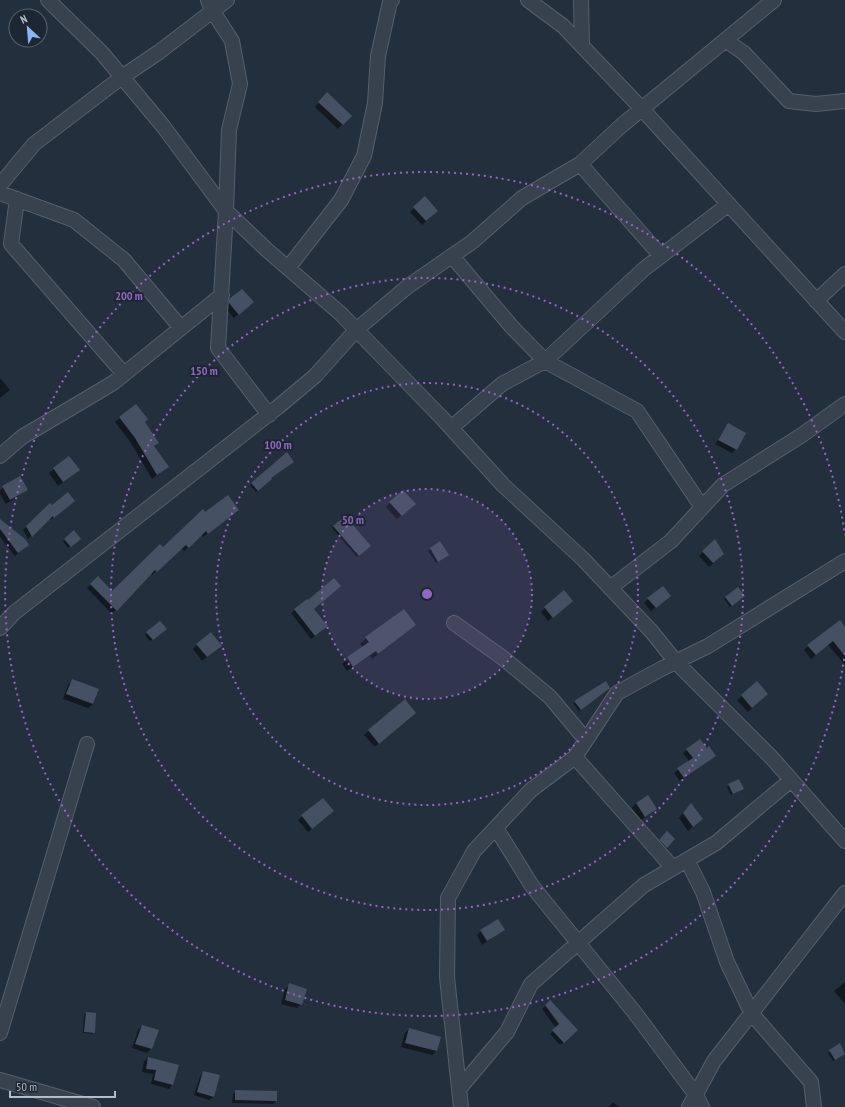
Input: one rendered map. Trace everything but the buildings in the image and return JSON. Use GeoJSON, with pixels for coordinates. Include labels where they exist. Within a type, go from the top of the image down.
{"type":"FeatureCollection","features":[{"type":"Feature","properties":{"kind":"street"},"geometry":{"type":"LineString","coordinates":[[48,0],[102,53],[163,126],[226,211],[356,330],[451,428],[503,485],[582,559],[652,632],[676,662],[772,758],[845,841]]}},
{"type":"Feature","properties":{"kind":"street"},"geometry":{"type":"LineString","coordinates":[[0,185],[34,144],[122,77],[160,52],[210,5],[227,0]]}},
{"type":"Feature","properties":{"kind":"street"},"geometry":{"type":"LineString","coordinates":[[288,268],[341,200],[364,156],[375,103],[378,56],[390,2],[392,0]]}},
{"type":"Feature","properties":{"kind":"street"},"geometry":{"type":"LineString","coordinates":[[528,0],[563,26],[642,109],[845,332]]}},
{"type":"Feature","properties":{"kind":"street"},"geometry":{"type":"LineString","coordinates":[[581,0],[582,46]]}},
{"type":"Feature","properties":{"kind":"street"},"geometry":{"type":"LineString","coordinates":[[0,628],[14,612],[269,415],[315,376],[356,330],[407,287],[472,242],[522,198],[580,164],[642,109],[774,0]]}},
{"type":"Feature","properties":{"kind":"street"},"geometry":{"type":"LineString","coordinates":[[210,5],[232,41],[240,84],[229,130],[222,295],[218,348],[269,415]]}},
{"type":"Feature","properties":{"kind":"street"},"geometry":{"type":"LineString","coordinates":[[724,40],[744,53],[789,101],[816,104],[845,102]]}},
{"type":"Feature","properties":{"kind":"street"},"geometry":{"type":"LineString","coordinates":[[580,164],[661,256]]}},
{"type":"Feature","properties":{"kind":"street"},"geometry":{"type":"LineString","coordinates":[[0,192],[74,220],[124,260],[181,328]]}},
{"type":"Feature","properties":{"kind":"street"},"geometry":{"type":"LineString","coordinates":[[17,199],[11,244],[124,374]]}},
{"type":"Feature","properties":{"kind":"street"},"geometry":{"type":"LineString","coordinates":[[451,428],[502,384],[545,361],[644,268],[729,204]]}},
{"type":"Feature","properties":{"kind":"street"},"geometry":{"type":"LineString","coordinates":[[452,256],[511,326],[545,361],[637,411],[702,507]]}},
{"type":"Feature","properties":{"kind":"street"},"geometry":{"type":"LineString","coordinates":[[816,301],[845,274]]}},
{"type":"Feature","properties":{"kind":"street"},"geometry":{"type":"LineString","coordinates":[[0,456],[22,437],[113,383],[222,295]]}},
{"type":"Feature","properties":{"kind":"street"},"geometry":{"type":"LineString","coordinates":[[610,588],[671,541],[723,485],[802,435],[845,404]]}},
{"type":"Feature","properties":{"kind":"street"},"geometry":{"type":"LineString","coordinates":[[461,1107],[447,978],[448,898],[474,852],[531,790],[575,757],[617,693],[708,646],[845,560]]}},
{"type":"Feature","properties":{"kind":"street"},"geometry":{"type":"LineString","coordinates":[[454,623],[503,658],[550,697],[586,740]]}},
{"type":"Feature","properties":{"kind":"street"},"geometry":{"type":"LineString","coordinates":[[0,1033],[87,744]]}},
{"type":"Feature","properties":{"kind":"street"},"geometry":{"type":"LineString","coordinates":[[575,757],[673,868]]}},
{"type":"Feature","properties":{"kind":"street"},"geometry":{"type":"LineString","coordinates":[[459,1089],[507,1032],[531,984],[644,885],[716,843],[791,780]]}},
{"type":"Feature","properties":{"kind":"street"},"geometry":{"type":"LineString","coordinates":[[496,828],[532,886],[577,943],[635,1012],[696,1103]]}},
{"type":"Feature","properties":{"kind":"street"},"geometry":{"type":"LineString","coordinates":[[687,860],[703,892],[727,962],[752,1014],[812,1082],[814,1107]]}},
{"type":"Feature","properties":{"kind":"street"},"geometry":{"type":"LineString","coordinates":[[696,1103],[714,1061],[845,893]]}},
{"type":"Feature","properties":{"kind":"street"},"geometry":{"type":"LineString","coordinates":[[0,1080],[93,1107]]}}]}
